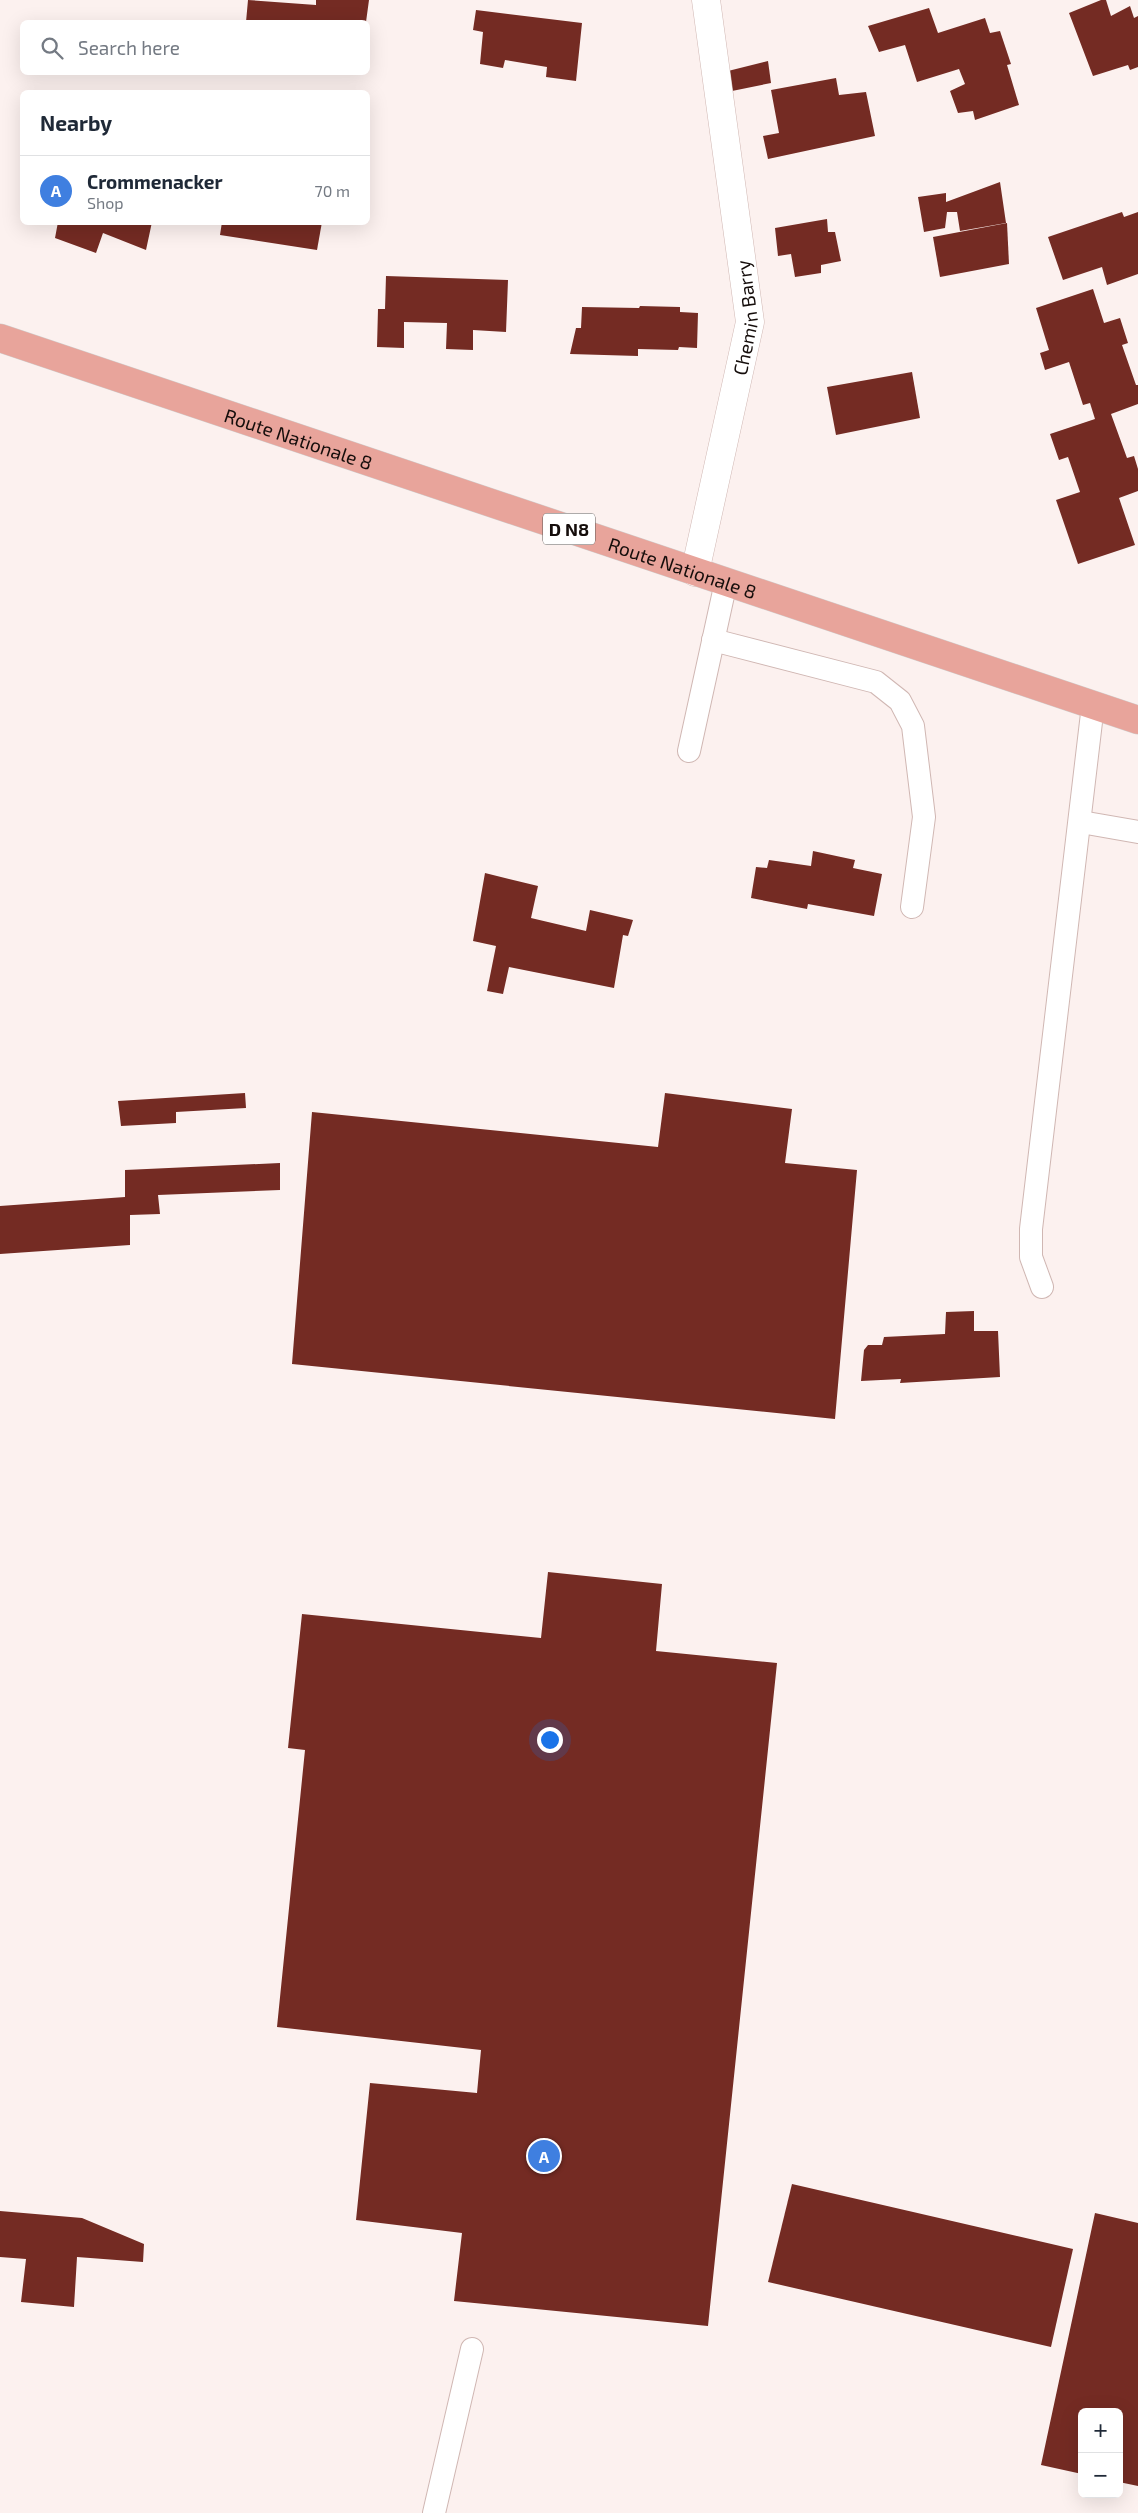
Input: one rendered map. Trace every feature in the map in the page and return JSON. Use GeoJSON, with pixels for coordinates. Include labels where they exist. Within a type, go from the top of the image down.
{"type":"FeatureCollection","features":[{"type":"Feature","properties":{"kind":"main road","name":"Route Nationale 8"},"geometry":{"type":"LineString","coordinates":[[0,338],[1138,720]]}},
{"type":"Feature","properties":{"kind":"street","name":"Chemin Barry"},"geometry":{"type":"LineString","coordinates":[[695,572],[750,322],[706,0]]}},
{"type":"Feature","properties":{"kind":"lane"},"geometry":{"type":"LineString","coordinates":[[689,751],[726,582]]}},
{"type":"Feature","properties":{"kind":"lane"},"geometry":{"type":"LineString","coordinates":[[713,640],[876,682],[900,701],[913,726],[924,817],[912,907]]}},
{"type":"Feature","properties":{"kind":"lane"},"geometry":{"type":"LineString","coordinates":[[1042,1287],[1031,1257],[1031,1228],[1094,705]]}},
{"type":"Feature","properties":{"kind":"lane"},"geometry":{"type":"LineString","coordinates":[[1081,822],[1138,832]]}},
{"type":"Feature","properties":{"kind":"lane"},"geometry":{"type":"LineString","coordinates":[[434,2513],[472,2349]]}},
{"type":"Feature","properties":{"kind":"building"},"geometry":{"type":"Polygon","coordinates":[[[248,0],[316,5],[316,0],[369,0],[366,20],[246,20],[248,0]]]}},
{"type":"Feature","properties":{"kind":"building"},"geometry":{"type":"Polygon","coordinates":[[[1101,0],[1106,0],[1111,16],[1130,6],[1134,18],[1138,16],[1138,67],[1130,70],[1128,65],[1093,76],[1069,13],[1101,0]]]}},
{"type":"Feature","properties":{"kind":"building"},"geometry":{"type":"Polygon","coordinates":[[[929,8],[938,33],[985,18],[990,33],[1000,31],[1011,64],[1007,65],[1019,105],[975,120],[973,111],[958,113],[950,91],[965,84],[959,69],[917,82],[905,45],[879,52],[868,26],[929,8]]]}},
{"type":"Feature","properties":{"kind":"building"},"geometry":{"type":"Polygon","coordinates":[[[476,10],[582,23],[576,81],[546,77],[547,67],[505,60],[503,68],[480,64],[483,32],[473,30],[476,10]]]}},
{"type":"Feature","properties":{"kind":"building"},"geometry":{"type":"Polygon","coordinates":[[[768,61],[771,83],[732,91],[728,71],[768,61]]]}},
{"type":"Feature","properties":{"kind":"building"},"geometry":{"type":"Polygon","coordinates":[[[836,78],[839,95],[866,92],[875,136],[768,159],[763,136],[779,133],[771,90],[836,78]]]}},
{"type":"Feature","properties":{"kind":"building"},"geometry":{"type":"Polygon","coordinates":[[[1000,182],[1006,223],[960,231],[957,212],[947,212],[945,228],[924,232],[918,197],[946,193],[946,202],[1000,182]]]}},
{"type":"Feature","properties":{"kind":"building"},"geometry":{"type":"Polygon","coordinates":[[[1122,212],[1124,217],[1138,212],[1138,274],[1107,285],[1102,267],[1063,280],[1048,237],[1122,212]]]}},
{"type":"Feature","properties":{"kind":"building"},"geometry":{"type":"Polygon","coordinates":[[[827,219],[828,232],[835,232],[841,261],[821,265],[821,273],[795,277],[791,254],[778,256],[775,228],[827,219]]]}},
{"type":"Feature","properties":{"kind":"building"},"geometry":{"type":"Polygon","coordinates":[[[1007,223],[1009,264],[940,277],[933,237],[1007,223]]]}},
{"type":"Feature","properties":{"kind":"building"},"geometry":{"type":"Polygon","coordinates":[[[57,225],[151,225],[146,250],[103,233],[96,253],[55,238],[57,225]]]}},
{"type":"Feature","properties":{"kind":"building"},"geometry":{"type":"Polygon","coordinates":[[[222,225],[321,225],[317,250],[220,235],[222,225]]]}},
{"type":"Feature","properties":{"kind":"building"},"geometry":{"type":"Polygon","coordinates":[[[386,276],[508,280],[506,332],[473,330],[473,350],[446,349],[447,323],[404,322],[404,348],[377,347],[378,309],[385,309],[386,276]]]}},
{"type":"Feature","properties":{"kind":"building"},"geometry":{"type":"Polygon","coordinates":[[[1093,289],[1104,323],[1120,318],[1128,343],[1122,345],[1136,385],[1138,385],[1138,404],[1111,414],[1127,458],[1134,456],[1138,469],[1138,491],[1119,498],[1135,545],[1078,564],[1056,500],[1080,492],[1068,457],[1059,460],[1050,434],[1095,419],[1090,403],[1083,405],[1069,362],[1045,370],[1040,353],[1049,350],[1036,308],[1093,289]]]}},
{"type":"Feature","properties":{"kind":"building"},"geometry":{"type":"Polygon","coordinates":[[[640,306],[680,307],[680,312],[698,313],[697,348],[679,347],[678,350],[638,349],[638,356],[570,354],[576,328],[581,328],[582,307],[639,308],[640,306]]]}},
{"type":"Feature","properties":{"kind":"building"},"geometry":{"type":"Polygon","coordinates":[[[912,372],[920,418],[836,435],[827,387],[912,372]]]}},
{"type":"Feature","properties":{"kind":"building"},"geometry":{"type":"Polygon","coordinates":[[[813,851],[855,860],[853,868],[882,874],[874,916],[808,904],[807,909],[751,898],[756,867],[767,868],[769,860],[811,866],[813,851]]]}},
{"type":"Feature","properties":{"kind":"building"},"geometry":{"type":"Polygon","coordinates":[[[485,873],[538,886],[531,918],[586,931],[590,910],[633,920],[628,936],[623,935],[614,988],[509,967],[503,994],[487,991],[496,946],[473,941],[485,873]]]}},
{"type":"Feature","properties":{"kind":"building"},"geometry":{"type":"Polygon","coordinates":[[[245,1093],[246,1108],[176,1112],[176,1123],[121,1126],[118,1101],[245,1093]]]}},
{"type":"Feature","properties":{"kind":"building"},"geometry":{"type":"Polygon","coordinates":[[[665,1093],[792,1109],[785,1163],[857,1170],[835,1419],[292,1364],[312,1112],[658,1147],[665,1093]]]}},
{"type":"Feature","properties":{"kind":"building"},"geometry":{"type":"Polygon","coordinates":[[[280,1163],[280,1190],[158,1195],[160,1214],[130,1215],[130,1245],[0,1254],[0,1206],[125,1197],[125,1170],[280,1163]]]}},
{"type":"Feature","properties":{"kind":"building"},"geometry":{"type":"Polygon","coordinates":[[[974,1311],[974,1331],[998,1331],[1000,1377],[900,1383],[901,1379],[861,1381],[864,1350],[868,1345],[882,1345],[884,1337],[945,1334],[946,1312],[974,1311]]]}},
{"type":"Feature","properties":{"kind":"building"},"geometry":{"type":"Polygon","coordinates":[[[548,1572],[662,1584],[656,1651],[777,1663],[708,2326],[454,2301],[462,2233],[356,2220],[370,2083],[477,2093],[481,2050],[277,2027],[305,1750],[288,1748],[302,1614],[541,1638],[548,1572]]]}},
{"type":"Feature","properties":{"kind":"building"},"geometry":{"type":"Polygon","coordinates":[[[792,2184],[1073,2249],[1051,2347],[768,2282],[792,2184]]]}},
{"type":"Feature","properties":{"kind":"building"},"geometry":{"type":"Polygon","coordinates":[[[0,2211],[82,2218],[144,2244],[143,2262],[77,2257],[74,2307],[21,2302],[26,2259],[0,2257],[0,2211]]]}},
{"type":"Feature","properties":{"kind":"building"},"geometry":{"type":"Polygon","coordinates":[[[1095,2213],[1138,2223],[1138,2486],[1123,2483],[1123,2408],[1078,2408],[1078,2473],[1041,2465],[1095,2213]]]}},
{"type":"Feature","properties":{"kind":"place","name":"Crommenacker"},"geometry":{"type":"Point","coordinates":[544,2156]}}]}
